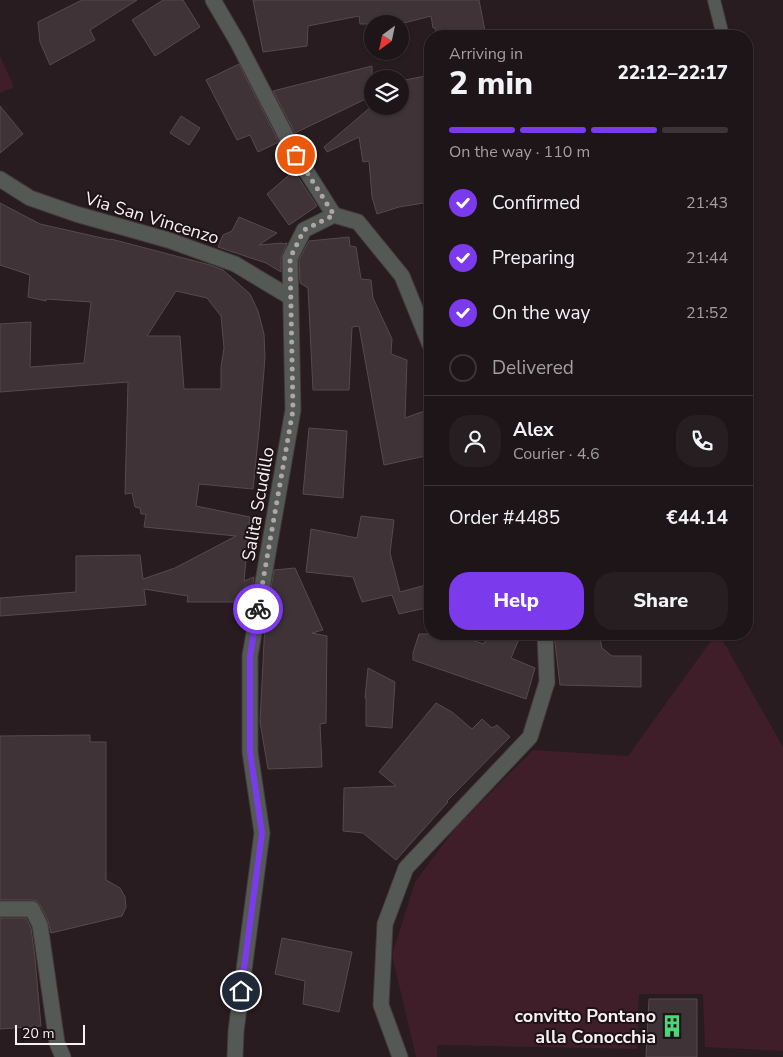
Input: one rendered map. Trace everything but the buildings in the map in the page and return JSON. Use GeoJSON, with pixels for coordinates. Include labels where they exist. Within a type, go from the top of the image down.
{"type":"FeatureCollection","features":[{"type":"Feature","properties":{"kind":"street"},"geometry":{"type":"LineString","coordinates":[[213,0],[296,155],[334,215],[358,222],[402,276],[424,330]]}},
{"type":"Feature","properties":{"kind":"street","name":"Via San Vincenzo"},"geometry":{"type":"LineString","coordinates":[[0,179],[30,198],[76,214],[168,240],[235,264],[290,297]]}},
{"type":"Feature","properties":{"kind":"street","name":"Salita Scudillo"},"geometry":{"type":"LineString","coordinates":[[235,1057],[236,1031],[262,833],[250,752],[250,656],[293,410],[290,258],[304,230],[334,215]]}},
{"type":"Feature","properties":{"kind":"street"},"geometry":{"type":"LineString","coordinates":[[400,1057],[381,1005],[386,924],[406,868],[530,737],[547,682],[545,640]]}},
{"type":"Feature","properties":{"kind":"street"},"geometry":{"type":"LineString","coordinates":[[0,909],[32,909],[40,925],[57,1043],[63,1057]]}},
{"type":"Feature","properties":{"kind":"lane"},"geometry":{"type":"LineString","coordinates":[[714,0],[722,30]]}},
{"type":"Feature","properties":{"kind":"shaded area"},"geometry":{"type":"Polygon","coordinates":[[[0,56],[14,87],[0,93],[0,56]]]}},
{"type":"Feature","properties":{"kind":"shaded area"},"geometry":{"type":"Polygon","coordinates":[[[712,640],[722,640],[783,747],[783,1051],[705,1047],[703,994],[639,994],[637,1049],[437,1045],[437,1057],[416,1057],[392,955],[415,882],[456,827],[533,750],[628,756],[712,640]]]}},
{"type":"Feature","properties":{"kind":"way so far"},"geometry":{"type":"LineString","coordinates":[[258,609],[293,410],[290,258],[304,230],[334,215],[296,155]]}},
{"type":"Feature","properties":{"kind":"place","name":"convitto Pontano alla Conocchia"},"geometry":{"type":"Point","coordinates":[672,1026]}},
{"type":"Feature","properties":{"kind":"route"},"geometry":{"type":"LineString","coordinates":[[241,991],[262,833],[250,752],[250,656],[258,609]]}}]}
